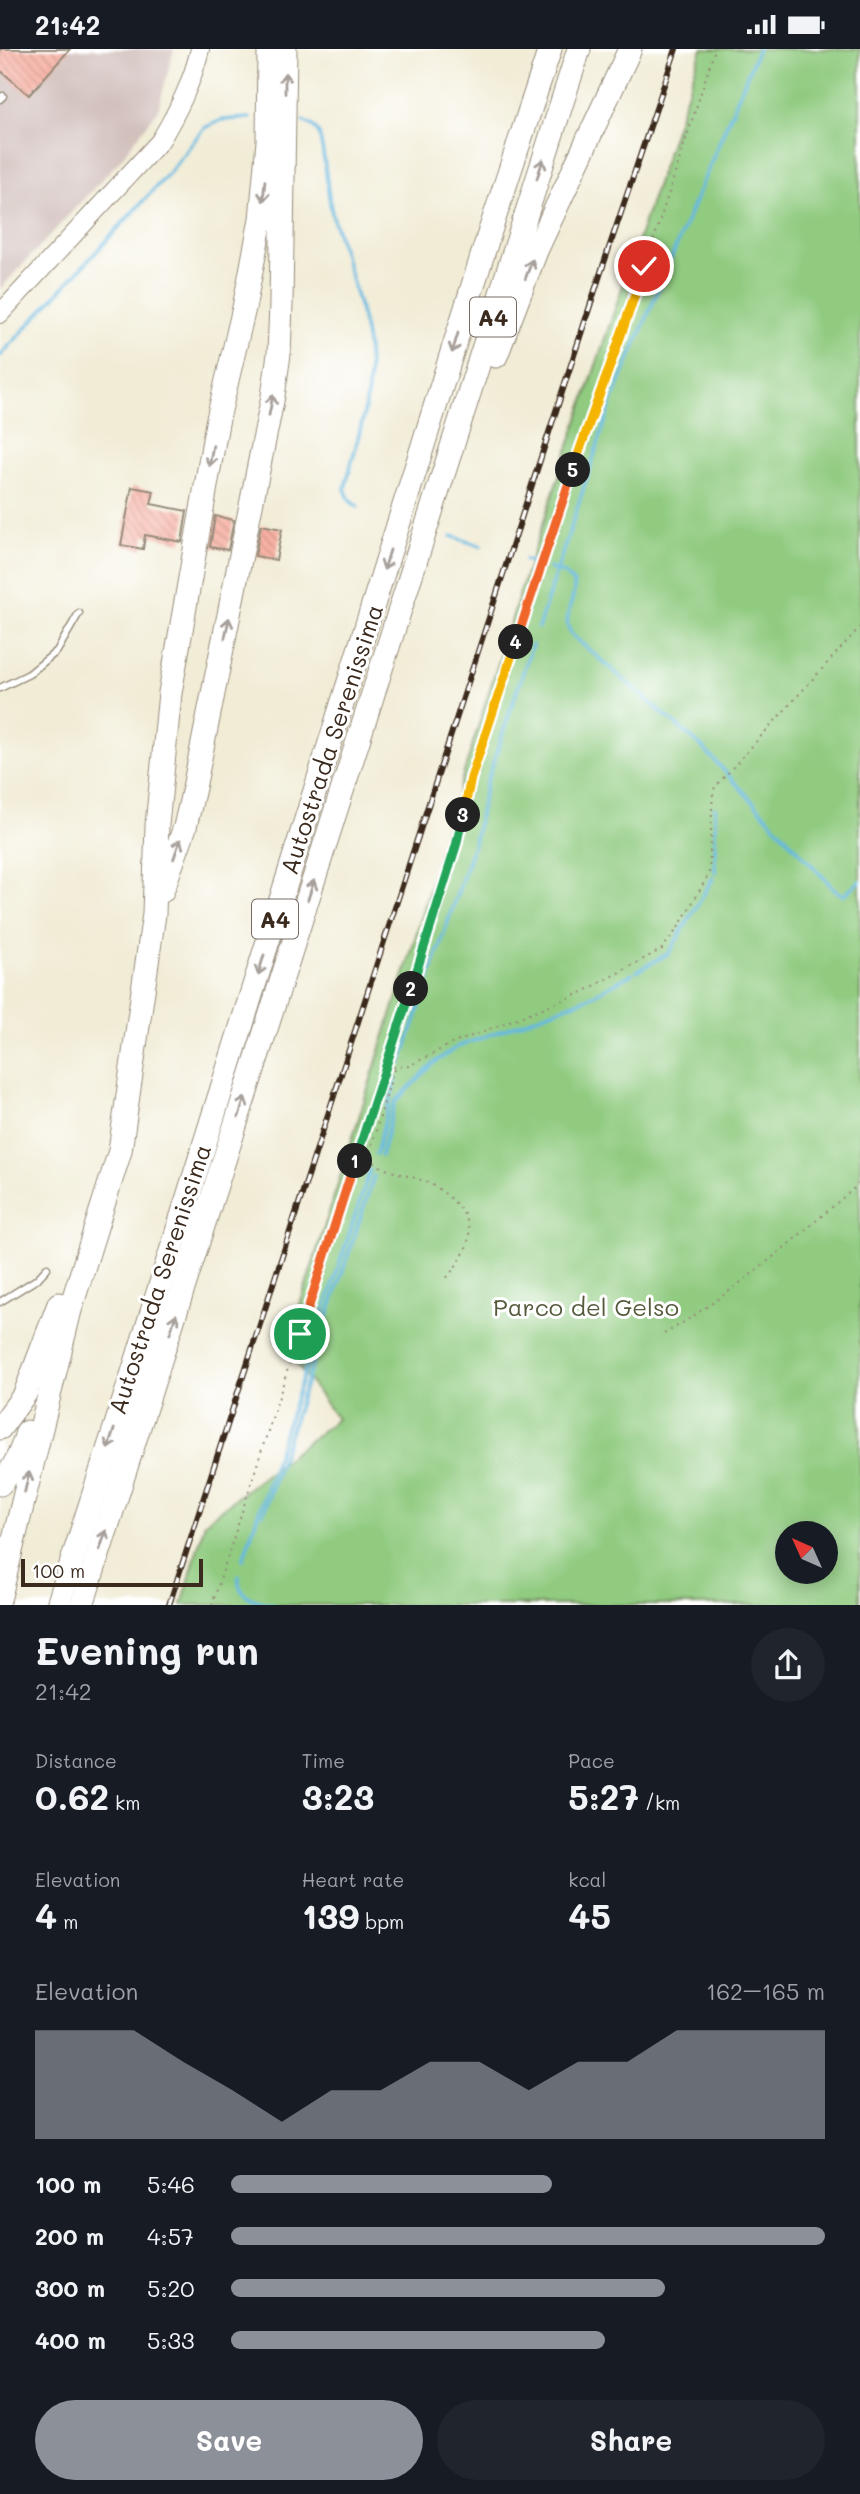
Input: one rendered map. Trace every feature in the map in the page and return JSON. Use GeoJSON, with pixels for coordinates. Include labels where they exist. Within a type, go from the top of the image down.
{"type":"FeatureCollection","features":[{"type":"Feature","properties":{"kind":"highway"},"geometry":{"type":"LineString","coordinates":[[0,1596],[71,1310],[120,1151],[154,914],[158,812],[170,694],[217,423],[244,308],[261,219],[268,141],[268,49]]}},
{"type":"Feature","properties":{"kind":"highway"},"geometry":{"type":"LineString","coordinates":[[154,914],[185,827],[194,788],[273,396],[279,354],[281,304],[285,49]]}},
{"type":"Feature","properties":{"kind":"highway"},"geometry":{"type":"LineString","coordinates":[[490,232],[505,142],[534,49]]}},
{"type":"Feature","properties":{"kind":"highway","name":"Autostrada Serenissima"},"geometry":{"type":"LineString","coordinates":[[58,1605],[550,49]]}},
{"type":"Feature","properties":{"kind":"highway","name":"Autostrada Serenissima"},"geometry":{"type":"LineString","coordinates":[[82,1605],[579,49]]}},
{"type":"Feature","properties":{"kind":"highway"},"geometry":{"type":"LineString","coordinates":[[408,585],[536,251],[630,49]]}},
{"type":"Feature","properties":{"kind":"highway"},"geometry":{"type":"LineString","coordinates":[[0,1484],[8,1476],[24,1444],[60,1304],[133,1058]]}},
{"type":"Feature","properties":{"kind":"highway"},"geometry":{"type":"LineString","coordinates":[[0,1428],[25,1394],[60,1304]]}},
{"type":"Feature","properties":{"kind":"street"},"geometry":{"type":"LineString","coordinates":[[0,314],[160,141],[179,110],[191,82],[200,49]]}},
{"type":"Feature","properties":{"kind":"lane"},"geometry":{"type":"LineString","coordinates":[[0,688],[29,674],[57,651],[79,613]]}},
{"type":"Feature","properties":{"kind":"lane"},"geometry":{"type":"LineString","coordinates":[[0,1302],[47,1269]]}},
{"type":"Feature","properties":{"kind":"path"},"geometry":{"type":"LineString","coordinates":[[212,1605],[456,846],[471,778],[601,384],[625,329],[715,49]]}},
{"type":"Feature","properties":{"kind":"path"},"geometry":{"type":"LineString","coordinates":[[385,1069],[409,1066],[461,1039],[583,992],[662,949],[678,928],[709,874],[713,791],[860,627]]}},
{"type":"Feature","properties":{"kind":"path"},"geometry":{"type":"LineString","coordinates":[[394,1067],[369,1147],[370,1159],[380,1166],[435,1187],[457,1203],[466,1214],[470,1225],[470,1238],[456,1267],[444,1281]]}},
{"type":"Feature","properties":{"kind":"path"},"geometry":{"type":"LineString","coordinates":[[664,1334],[743,1282],[860,1183]]}},
{"type":"Feature","properties":{"kind":"shaded area"},"geometry":{"type":"Polygon","coordinates":[[[0,49],[174,49],[158,110],[120,160],[0,289],[0,49]]]}},
{"type":"Feature","properties":{"kind":"green space","name":"Parco del Gelso"},"geometry":{"type":"Polygon","coordinates":[[[702,49],[860,49],[860,1605],[182,1605],[205,1522],[337,1419],[286,1349],[412,949],[523,583],[702,49]]]}},
{"type":"Feature","properties":{"kind":"building"},"geometry":{"type":"Polygon","coordinates":[[[0,49],[70,49],[29,95],[0,70],[0,49]]]}},
{"type":"Feature","properties":{"kind":"building"},"geometry":{"type":"Polygon","coordinates":[[[132,487],[154,491],[151,504],[187,511],[182,542],[145,535],[143,549],[121,545],[132,487]]]}},
{"type":"Feature","properties":{"kind":"building"},"geometry":{"type":"Polygon","coordinates":[[[215,516],[234,520],[228,550],[210,547],[215,516]]]}},
{"type":"Feature","properties":{"kind":"building"},"geometry":{"type":"Polygon","coordinates":[[[261,525],[282,529],[276,560],[255,556],[261,525]]]}},
{"type":"Feature","properties":{"kind":"waterway"},"geometry":{"type":"LineString","coordinates":[[538,628],[612,401],[758,49]]}},
{"type":"Feature","properties":{"kind":"waterway"},"geometry":{"type":"LineString","coordinates":[[0,356],[169,173],[204,128],[222,120],[250,118]]}},
{"type":"Feature","properties":{"kind":"waterway"},"geometry":{"type":"LineString","coordinates":[[303,121],[313,126],[319,134],[332,213],[356,293],[368,354],[368,389],[345,489],[350,501],[358,507]]}},
{"type":"Feature","properties":{"kind":"waterway"},"geometry":{"type":"LineString","coordinates":[[451,536],[481,546]]}},
{"type":"Feature","properties":{"kind":"waterway"},"geometry":{"type":"LineString","coordinates":[[525,560],[537,564]]}},
{"type":"Feature","properties":{"kind":"waterway"},"geometry":{"type":"LineString","coordinates":[[549,568],[565,574],[574,584],[568,617],[573,636],[702,747],[836,891],[844,895],[860,881]]}},
{"type":"Feature","properties":{"kind":"waterway"},"geometry":{"type":"LineString","coordinates":[[401,1063],[474,843],[486,784],[532,645]]}},
{"type":"Feature","properties":{"kind":"waterway"},"geometry":{"type":"LineString","coordinates":[[715,807],[715,872]]}},
{"type":"Feature","properties":{"kind":"waterway"},"geometry":{"type":"LineString","coordinates":[[637,971],[669,953],[713,878]]}},
{"type":"Feature","properties":{"kind":"waterway"},"geometry":{"type":"LineString","coordinates":[[381,1156],[395,1102],[434,1063],[457,1047],[585,999],[632,974]]}},
{"type":"Feature","properties":{"kind":"waterway"},"geometry":{"type":"LineString","coordinates":[[376,1154],[396,1078]]}},
{"type":"Feature","properties":{"kind":"waterway"},"geometry":{"type":"LineString","coordinates":[[243,1560],[370,1170]]}},
{"type":"Feature","properties":{"kind":"waterway"},"geometry":{"type":"LineString","coordinates":[[263,1514],[374,1176]]}},
{"type":"Feature","properties":{"kind":"waterway"},"geometry":{"type":"LineString","coordinates":[[239,1576],[241,1589],[248,1597],[273,1605]]}},
{"type":"Feature","properties":{"kind":"railway"},"geometry":{"type":"LineString","coordinates":[[169,1605],[601,272],[676,49]]}},
{"type":"Feature","properties":{"kind":"route"},"geometry":{"type":"LineString","coordinates":[[300,1334],[456,846],[471,778],[601,384],[625,329],[644,266]]}}]}
